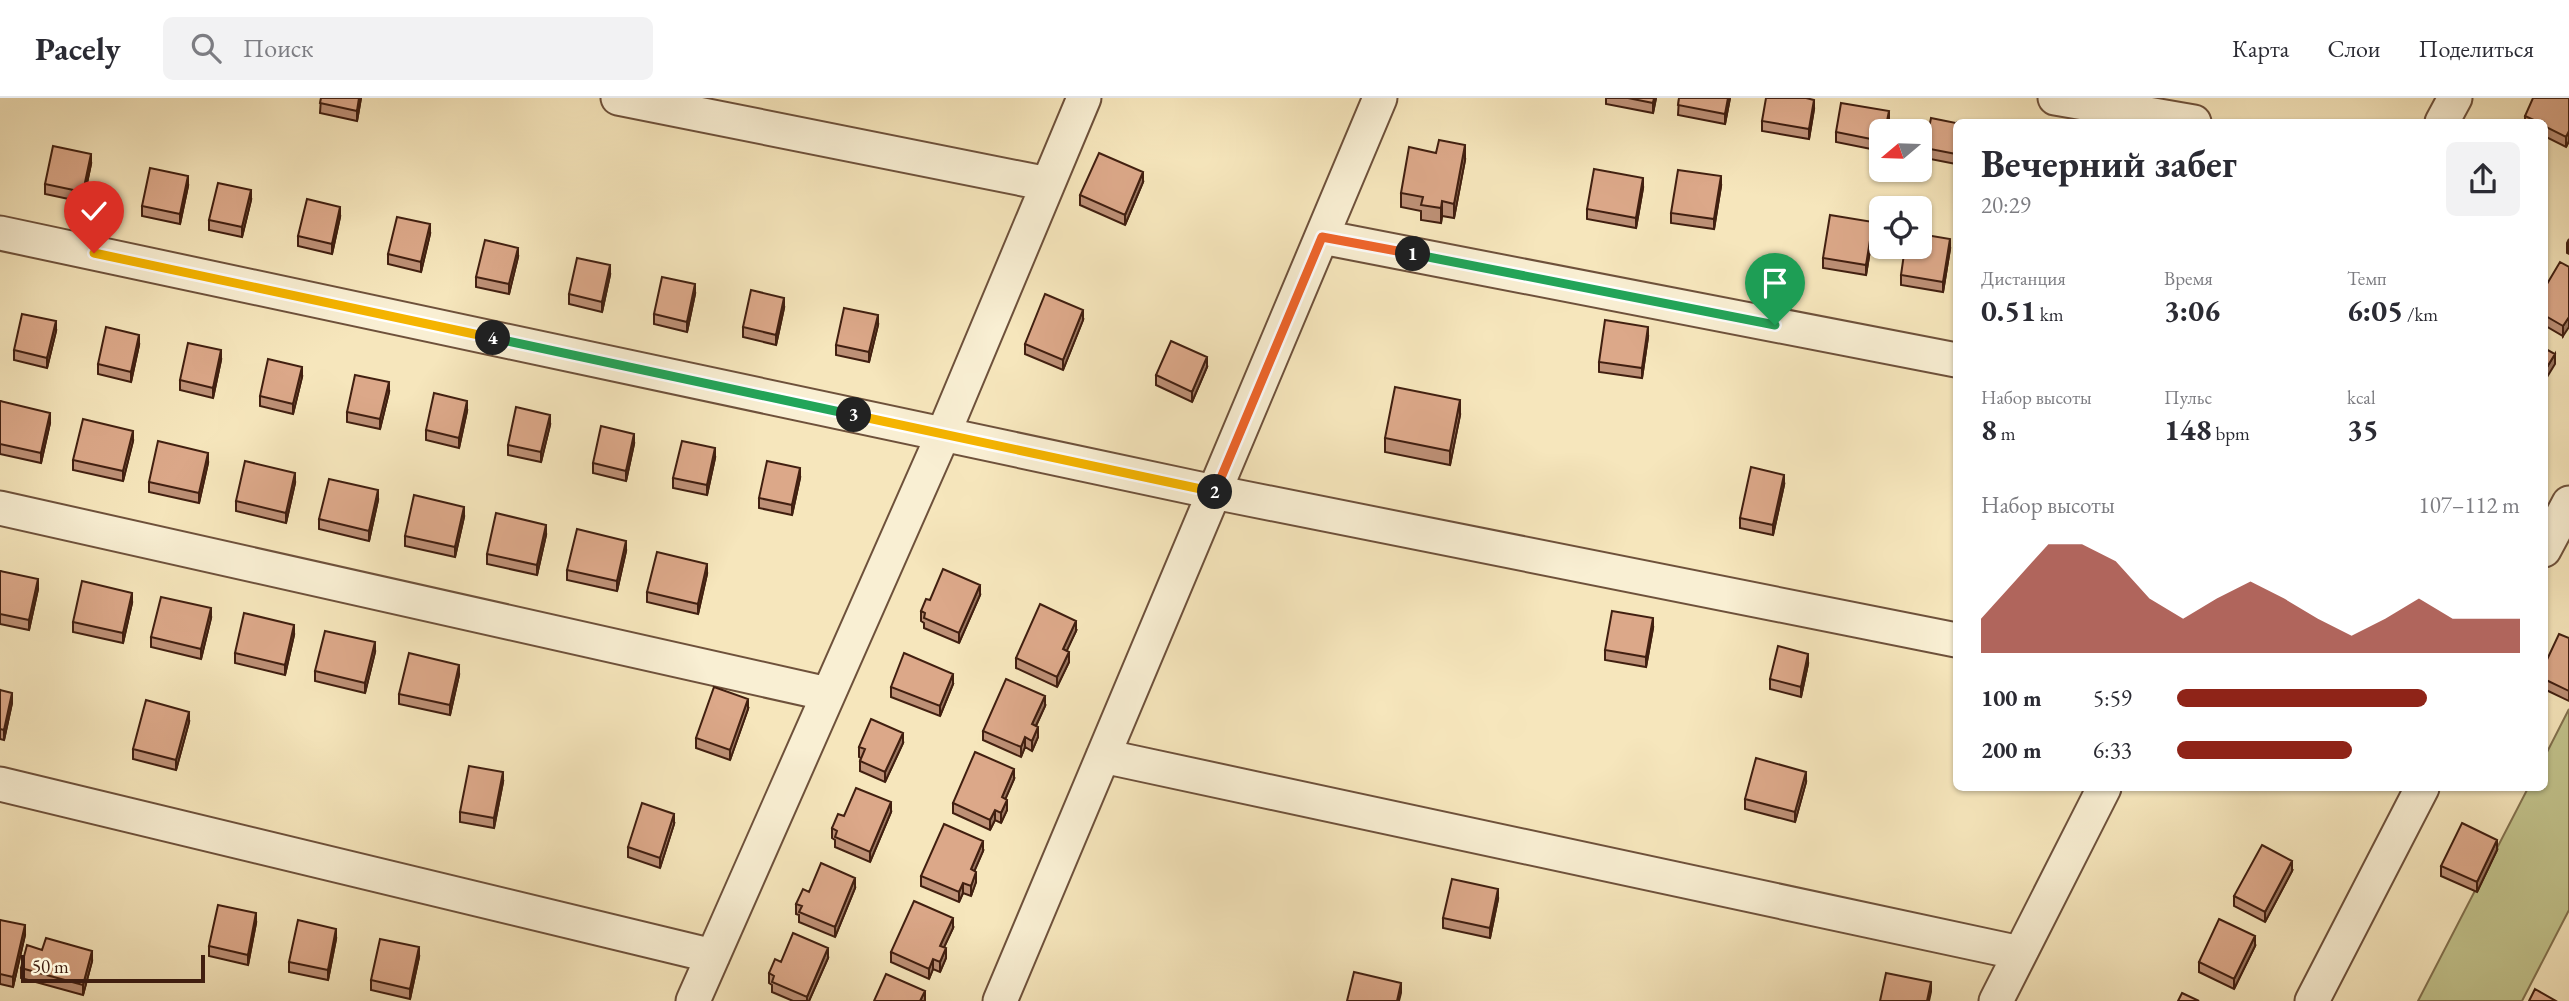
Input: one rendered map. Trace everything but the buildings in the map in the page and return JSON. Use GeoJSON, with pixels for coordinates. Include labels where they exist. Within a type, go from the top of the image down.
{"type":"FeatureCollection","features":[{"type":"Feature","properties":{"kind":"street"},"geometry":{"type":"LineString","coordinates":[[618,98],[1048,184]]}},
{"type":"Feature","properties":{"kind":"street"},"geometry":{"type":"LineString","coordinates":[[693,1001],[943,434],[1084,98]]}},
{"type":"Feature","properties":{"kind":"street"},"geometry":{"type":"LineString","coordinates":[[1000,1001],[1380,98]]}},
{"type":"Feature","properties":{"kind":"street"},"geometry":{"type":"LineString","coordinates":[[2055,98],[2177,119]]}},
{"type":"Feature","properties":{"kind":"street"},"geometry":{"type":"LineString","coordinates":[[2444,119],[2455,98]]}},
{"type":"Feature","properties":{"kind":"street"},"geometry":{"type":"LineString","coordinates":[[0,233],[1214,492],[1953,639]]}},
{"type":"Feature","properties":{"kind":"street"},"geometry":{"type":"LineString","coordinates":[[1322,237],[1953,359]]}},
{"type":"Feature","properties":{"kind":"street"},"geometry":{"type":"LineString","coordinates":[[2548,542],[2569,503]]}},
{"type":"Feature","properties":{"kind":"street"},"geometry":{"type":"LineString","coordinates":[[0,508],[828,694]]}},
{"type":"Feature","properties":{"kind":"street"},"geometry":{"type":"LineString","coordinates":[[1104,755],[2020,953]]}},
{"type":"Feature","properties":{"kind":"street"},"geometry":{"type":"LineString","coordinates":[[0,785],[713,956]]}},
{"type":"Feature","properties":{"kind":"street"},"geometry":{"type":"LineString","coordinates":[[1996,1001],[2103,791]]}},
{"type":"Feature","properties":{"kind":"street"},"geometry":{"type":"LineString","coordinates":[[2312,1001],[2420,791]]}},
{"type":"Feature","properties":{"kind":"green space"},"geometry":{"type":"Polygon","coordinates":[[[2569,709],[2569,910],[2522,1001],[2418,1001],[2526,791],[2548,791],[2548,750],[2569,709]]]}},
{"type":"Feature","properties":{"kind":"route"},"geometry":{"type":"LineString","coordinates":[[94,253],[1214,492],[1322,237],[1775,325]]}}]}
